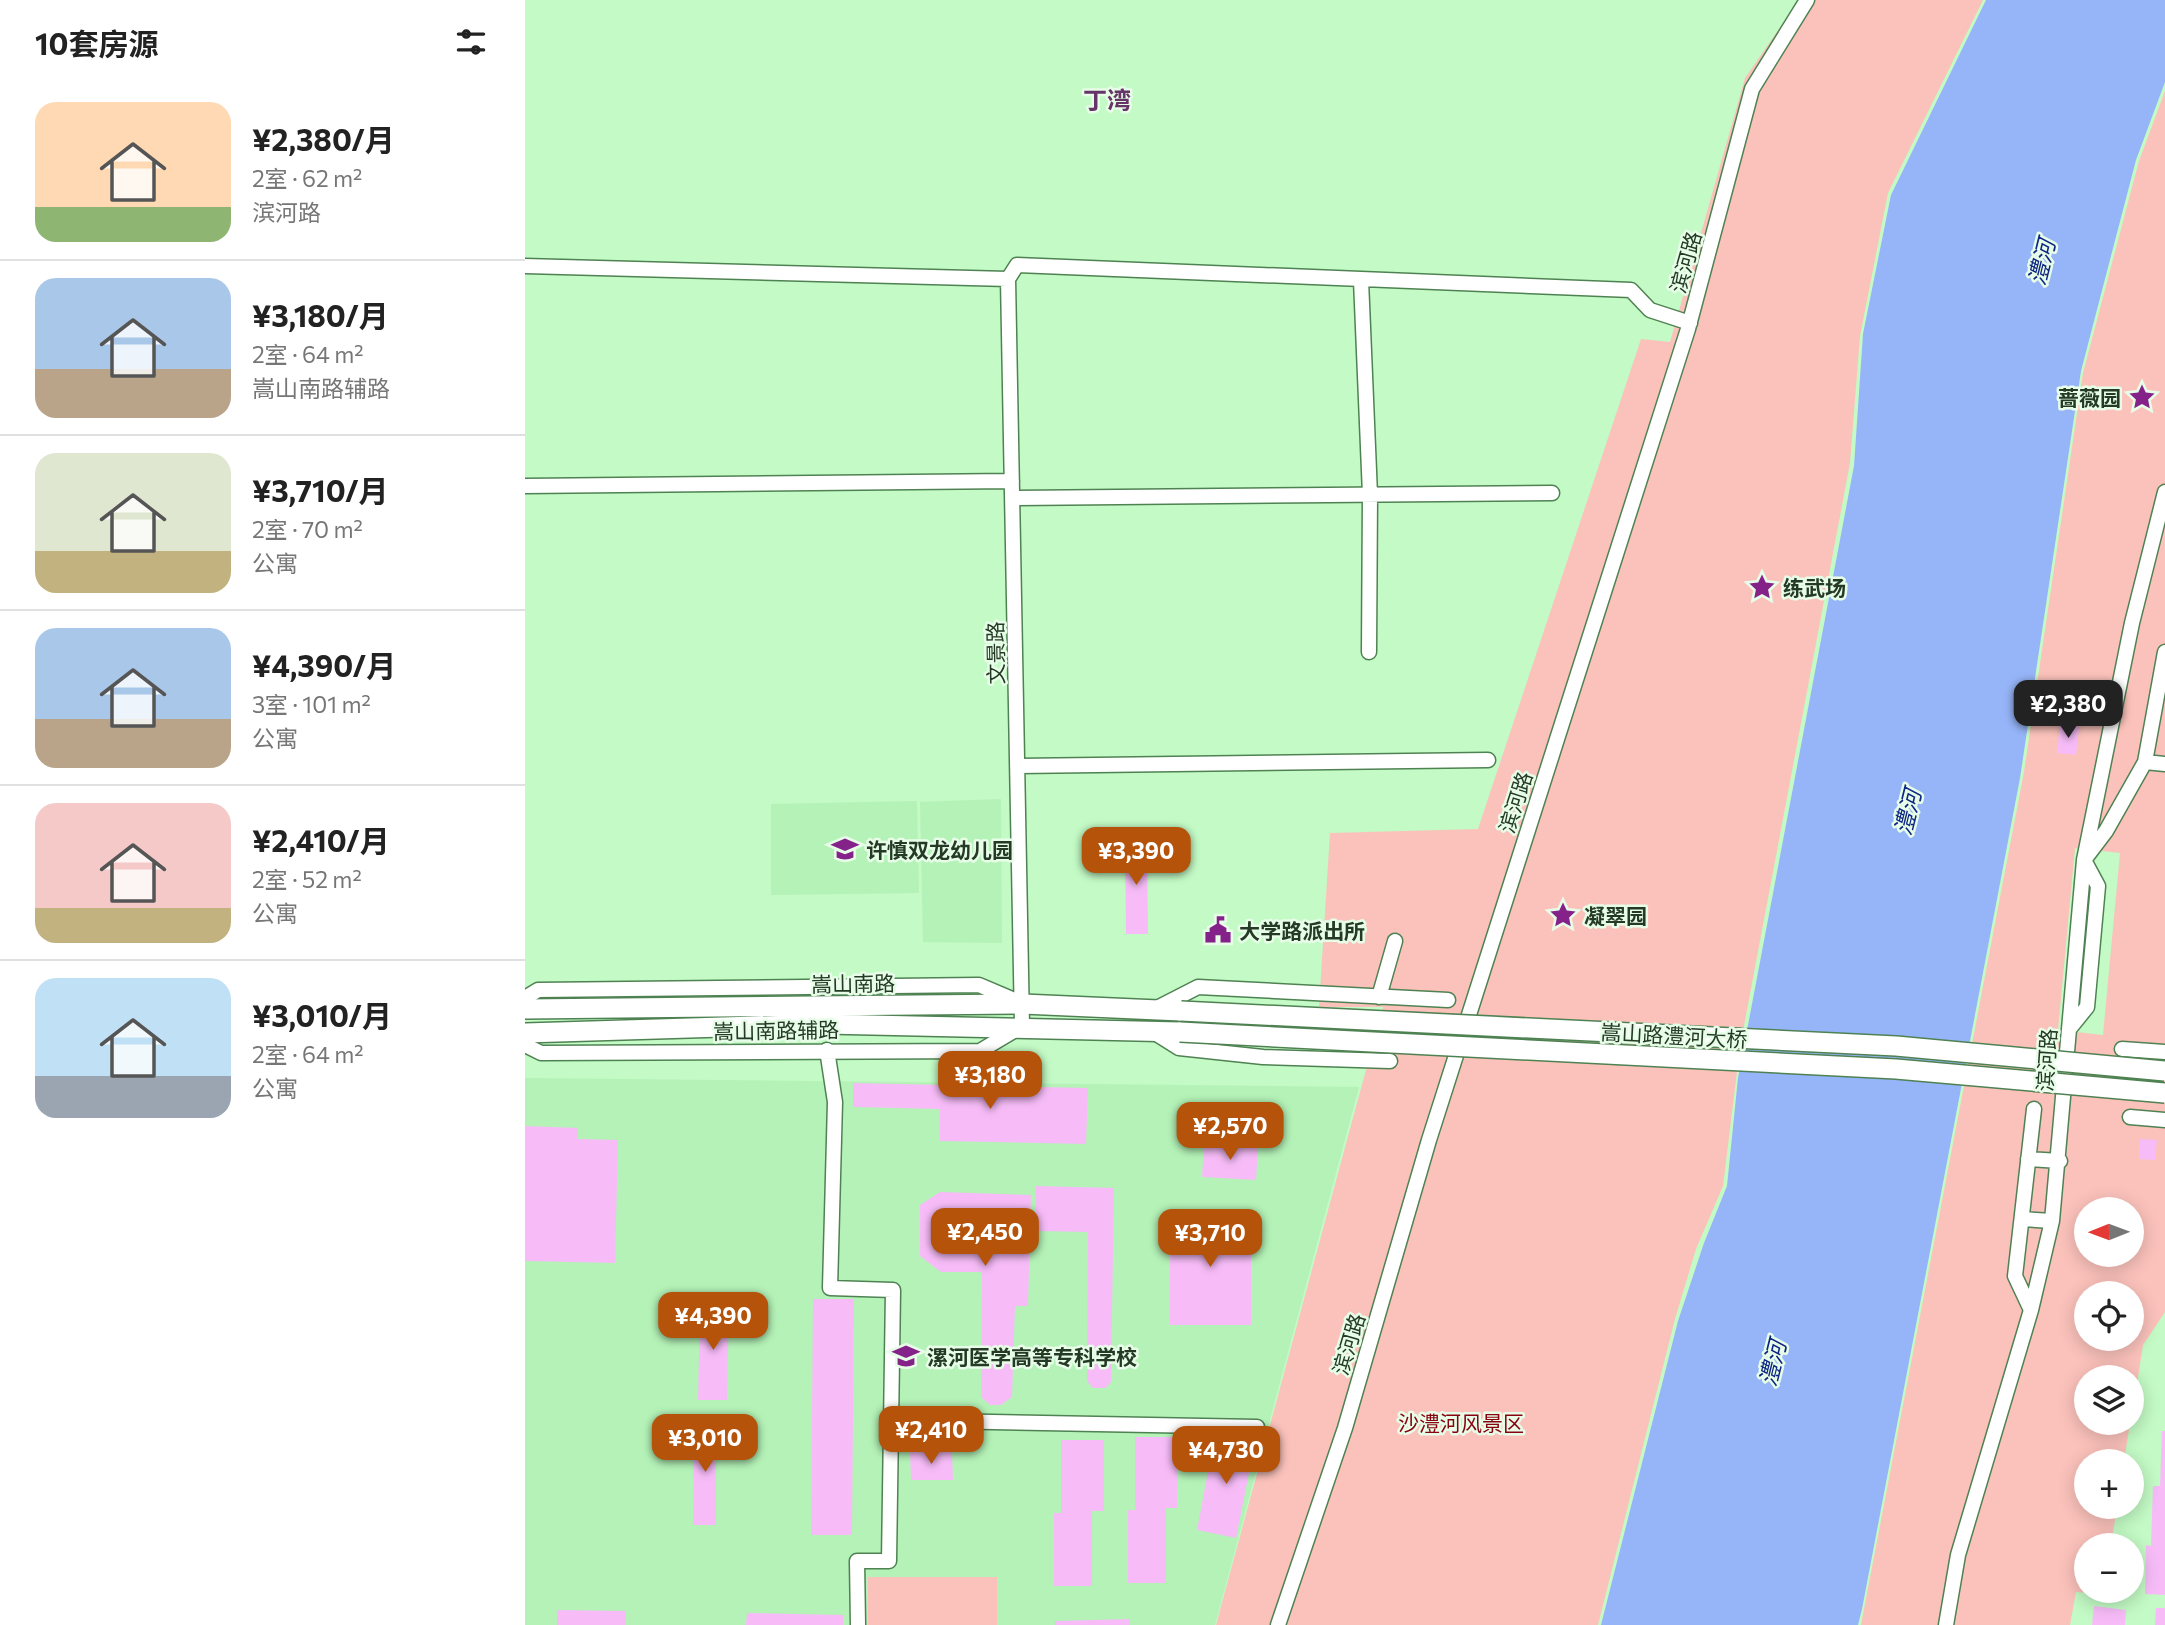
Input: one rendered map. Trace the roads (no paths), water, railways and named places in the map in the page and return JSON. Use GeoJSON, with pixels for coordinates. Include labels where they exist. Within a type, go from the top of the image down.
{"type":"FeatureCollection","features":[{"type":"Feature","properties":{"kind":"main road","name":"嵩山南路"},"geometry":{"type":"LineString","coordinates":[[525,1009],[1023,1004],[1181,1011]]}},
{"type":"Feature","properties":{"kind":"main road","name":"嵩山路澧河大桥"},"geometry":{"type":"LineString","coordinates":[[1181,1011],[1896,1046],[2165,1071]]}},
{"type":"Feature","properties":{"kind":"main road","name":"嵩山南路"},"geometry":{"type":"LineString","coordinates":[[525,1033],[826,1024],[1180,1032]]}},
{"type":"Feature","properties":{"kind":"main road","name":"嵩山路澧河大桥"},"geometry":{"type":"LineString","coordinates":[[1180,1032],[1896,1069],[2165,1093]]}},
{"type":"Feature","properties":{"kind":"street","name":"滨河路"},"geometry":{"type":"LineString","coordinates":[[1278,1625],[1345,1428],[1429,1140],[1690,323],[1752,89],[1807,0]]}},
{"type":"Feature","properties":{"kind":"street"},"geometry":{"type":"LineString","coordinates":[[525,266],[1008,279],[1017,265],[1631,290],[1650,310],[1690,323]]}},
{"type":"Feature","properties":{"kind":"street","name":"文景路"},"geometry":{"type":"LineString","coordinates":[[1008,279],[1022,1027]]}},
{"type":"Feature","properties":{"kind":"street"},"geometry":{"type":"LineString","coordinates":[[1361,280],[1370,495],[1369,652]]}},
{"type":"Feature","properties":{"kind":"street"},"geometry":{"type":"LineString","coordinates":[[525,486],[1012,481]]}},
{"type":"Feature","properties":{"kind":"street","name":"滨河路"},"geometry":{"type":"LineString","coordinates":[[1946,1625],[1958,1555],[2031,1310],[2052,1221],[2060,1161],[2084,860],[2132,623],[2165,492]]}},
{"type":"Feature","properties":{"kind":"street"},"geometry":{"type":"LineString","coordinates":[[1013,498],[1552,494]]}},
{"type":"Feature","properties":{"kind":"street"},"geometry":{"type":"LineString","coordinates":[[2084,860],[2106,831],[2145,762],[2165,652]]}},
{"type":"Feature","properties":{"kind":"street"},"geometry":{"type":"LineString","coordinates":[[1018,766],[1487,760]]}},
{"type":"Feature","properties":{"kind":"street"},"geometry":{"type":"LineString","coordinates":[[2145,762],[2165,764]]}},
{"type":"Feature","properties":{"kind":"street"},"geometry":{"type":"LineString","coordinates":[[1379,997],[1395,941]]}},
{"type":"Feature","properties":{"kind":"street","name":"嵩山南路辅路"},"geometry":{"type":"LineString","coordinates":[[525,998],[538,990],[979,985],[1023,1004]]}},
{"type":"Feature","properties":{"kind":"street"},"geometry":{"type":"LineString","coordinates":[[1154,1010],[1198,987],[1448,1000]]}},
{"type":"Feature","properties":{"kind":"street","name":"嵩山南路辅路"},"geometry":{"type":"LineString","coordinates":[[525,1045],[541,1053],[980,1051],[1022,1027]]}},
{"type":"Feature","properties":{"kind":"street"},"geometry":{"type":"LineString","coordinates":[[1152,1031],[1179,1048],[1263,1057],[1390,1061]]}},
{"type":"Feature","properties":{"kind":"street"},"geometry":{"type":"LineString","coordinates":[[2122,1049],[2165,1052]]}},
{"type":"Feature","properties":{"kind":"street"},"geometry":{"type":"LineString","coordinates":[[827,1050],[835,1102],[830,1288],[893,1290],[889,1561],[857,1561],[858,1625]]}},
{"type":"Feature","properties":{"kind":"street"},"geometry":{"type":"LineString","coordinates":[[2031,1310],[2015,1276],[2034,1109]]}},
{"type":"Feature","properties":{"kind":"street"},"geometry":{"type":"LineString","coordinates":[[2130,1118],[2165,1120]]}},
{"type":"Feature","properties":{"kind":"street"},"geometry":{"type":"LineString","coordinates":[[2028,1159],[2060,1161]]}},
{"type":"Feature","properties":{"kind":"street"},"geometry":{"type":"LineString","coordinates":[[2022,1219],[2052,1221]]}},
{"type":"Feature","properties":{"kind":"street"},"geometry":{"type":"LineString","coordinates":[[891,1420],[1257,1427]]}},
{"type":"Feature","properties":{"kind":"water","name":"澧河"},"geometry":{"type":"Polygon","coordinates":[[[1986,0],[2165,0],[2165,82],[2136,160],[2081,371],[2020,778],[1862,1609],[1858,1625],[1601,1625],[1678,1321],[1704,1243],[1727,1186],[1738,1078],[1854,466],[1863,334],[1891,195],[1986,0]]]}},
{"type":"Feature","properties":{"kind":"place","name":"蔷薇园"},"geometry":{"type":"Point","coordinates":[2142,397]}},
{"type":"Feature","properties":{"kind":"place","name":"练武场"},"geometry":{"type":"Point","coordinates":[1762,587]}},
{"type":"Feature","properties":{"kind":"place","name":"许慎双龙幼儿园"},"geometry":{"type":"Point","coordinates":[845,849]}},
{"type":"Feature","properties":{"kind":"place","name":"凝翠园"},"geometry":{"type":"Point","coordinates":[1563,915]}},
{"type":"Feature","properties":{"kind":"place","name":"大学路派出所"},"geometry":{"type":"Point","coordinates":[1218,930]}},
{"type":"Feature","properties":{"kind":"place","name":"漯河医学高等专科学校"},"geometry":{"type":"Point","coordinates":[906,1356]}},
{"type":"Feature","properties":{"kind":"district","name":"丁湾"},"geometry":{"type":"Point","coordinates":[1107,99]}},
{"type":"Feature","properties":{"kind":"park label","name":"沙澧河风景区"},"geometry":{"type":"Point","coordinates":[1461,1422]}}]}
